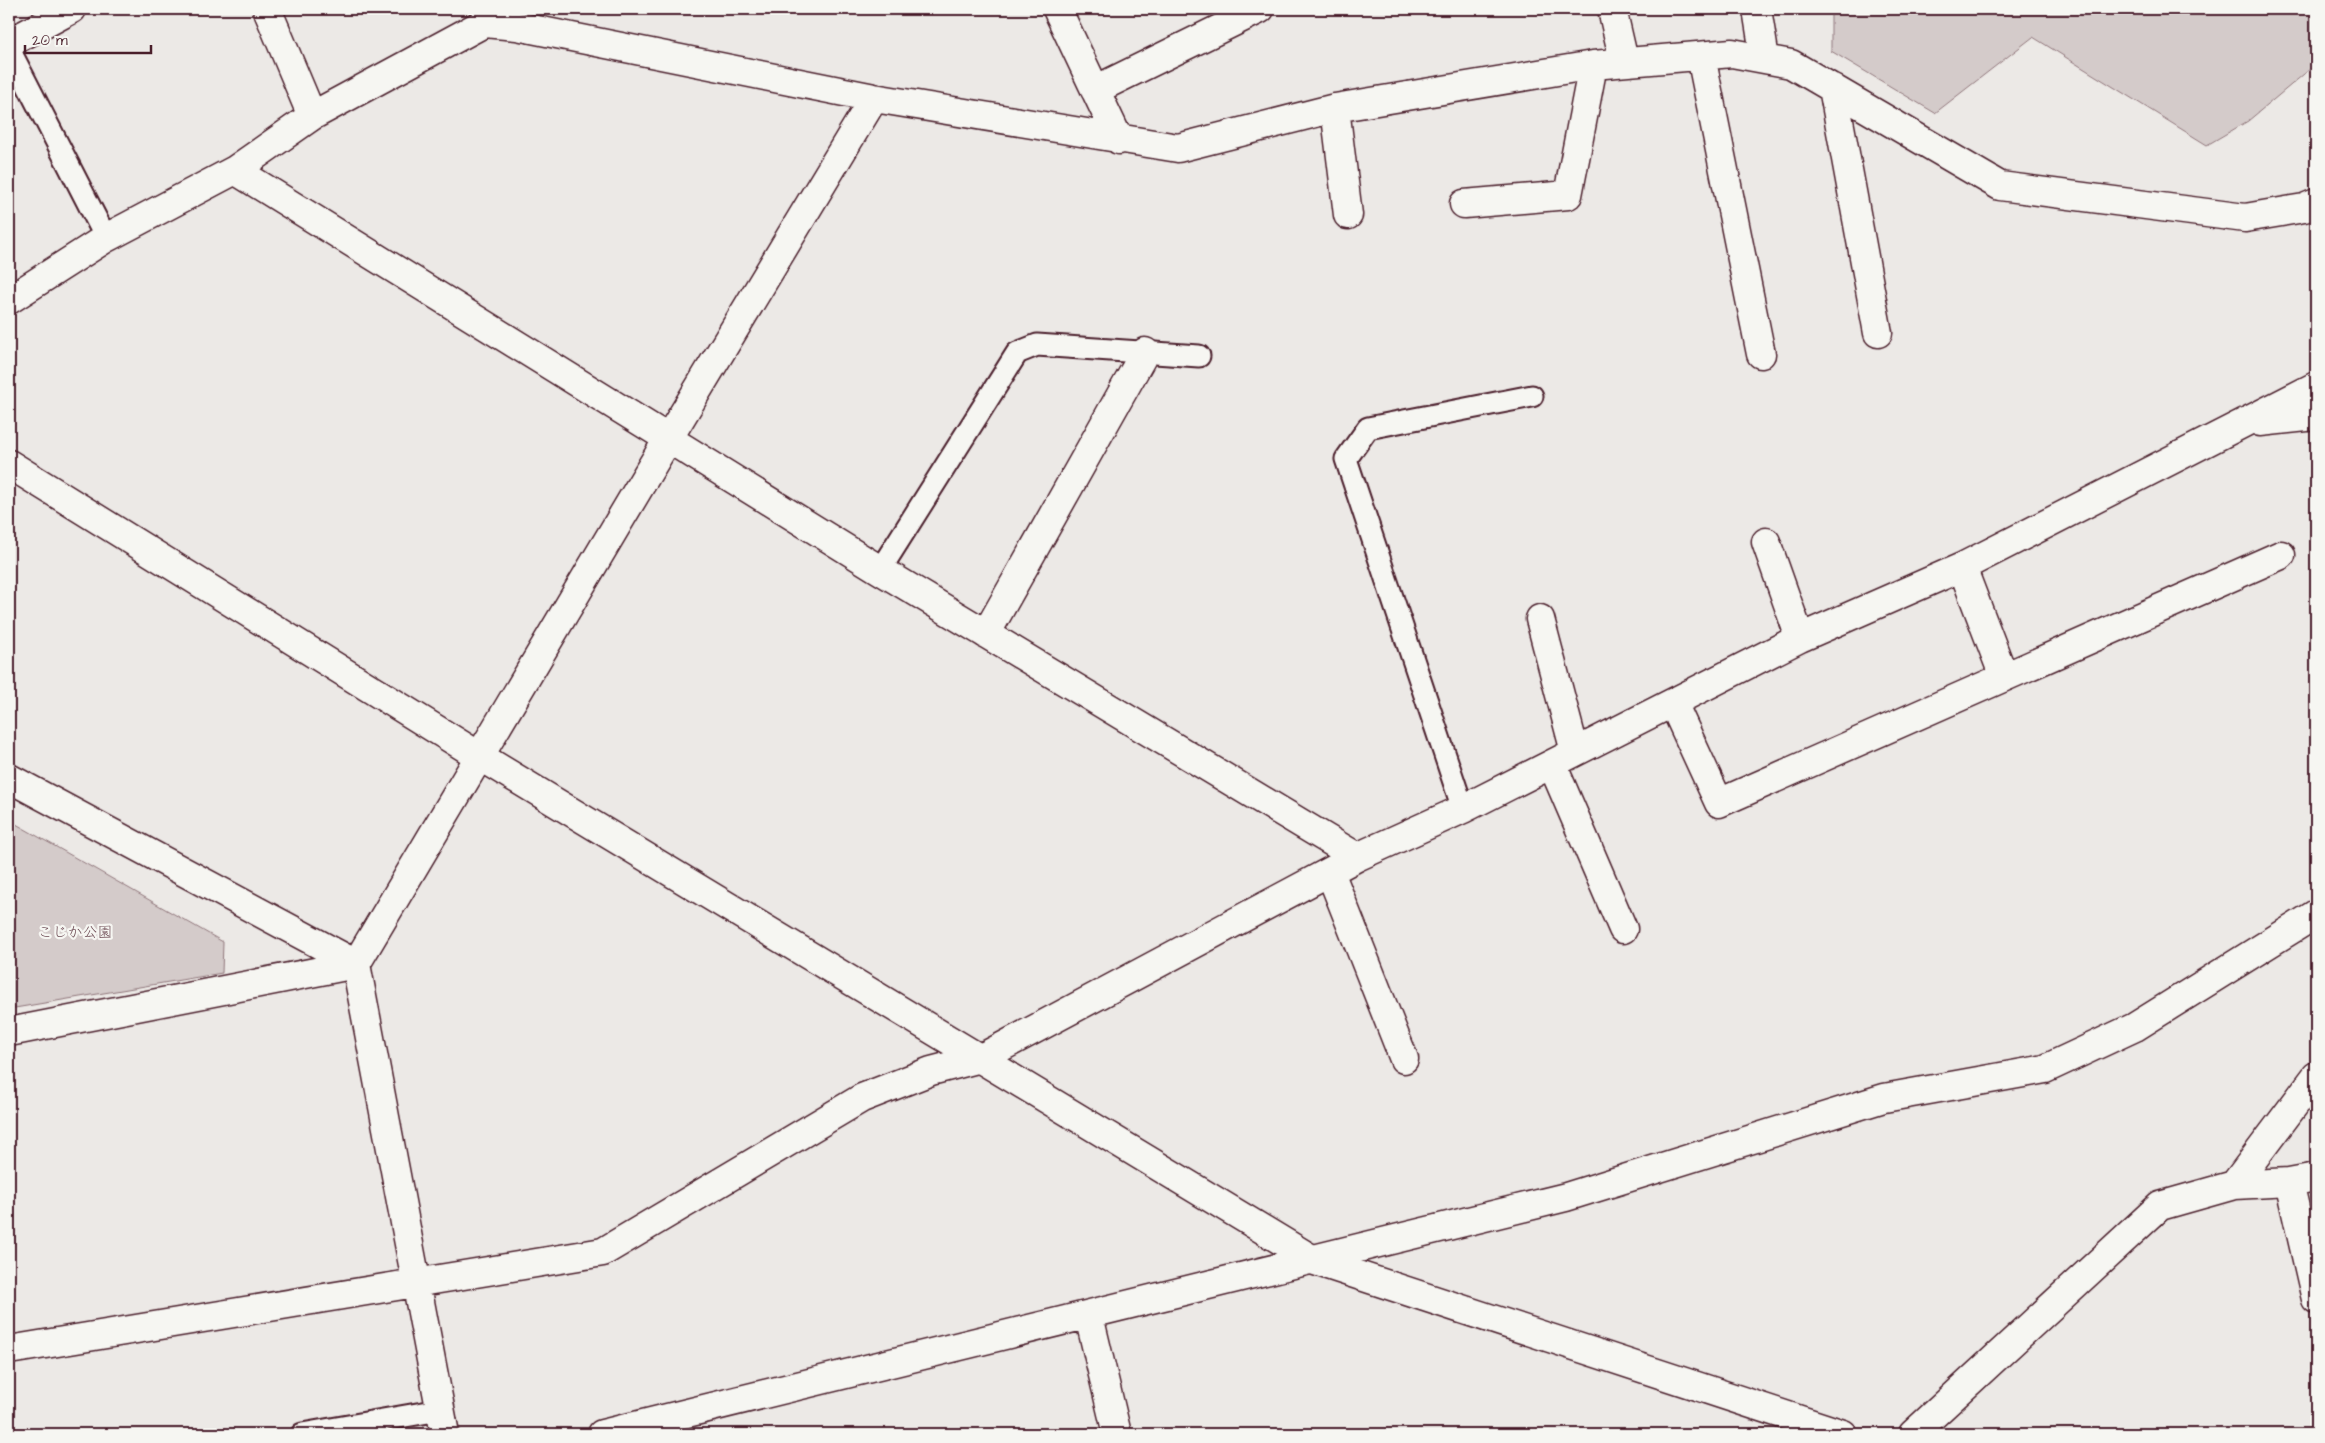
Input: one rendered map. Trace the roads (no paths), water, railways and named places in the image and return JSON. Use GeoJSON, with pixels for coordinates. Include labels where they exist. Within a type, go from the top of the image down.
{"type":"FeatureCollection","features":[{"type":"Feature","properties":{"kind":"street"},"geometry":{"type":"LineString","coordinates":[[9,43],[72,9]]}},
{"type":"Feature","properties":{"kind":"street"},"geometry":{"type":"LineString","coordinates":[[267,9],[312,116]]}},
{"type":"Feature","properties":{"kind":"street"},"geometry":{"type":"LineString","coordinates":[[1057,9],[1118,140]]}},
{"type":"Feature","properties":{"kind":"street"},"geometry":{"type":"LineString","coordinates":[[1095,90],[1260,9]]}},
{"type":"Feature","properties":{"kind":"street"},"geometry":{"type":"LineString","coordinates":[[1612,9],[1624,61]]}},
{"type":"Feature","properties":{"kind":"street"},"geometry":{"type":"LineString","coordinates":[[1757,9],[1765,59]]}},
{"type":"Feature","properties":{"kind":"street"},"geometry":{"type":"LineString","coordinates":[[9,300],[106,238],[235,170],[312,116],[484,23],[526,17],[874,98],[1118,140],[1178,148],[1335,108],[1593,65],[1732,53],[1791,64],[2000,186],[2245,218],[2304,208],[2316,203]]}},
{"type":"Feature","properties":{"kind":"street"},"geometry":{"type":"LineString","coordinates":[[1701,56],[1761,354]]}},
{"type":"Feature","properties":{"kind":"street"},"geometry":{"type":"LineString","coordinates":[[1464,204],[1568,195],[1593,65]]}},
{"type":"Feature","properties":{"kind":"street"},"geometry":{"type":"LineString","coordinates":[[1833,88],[1878,333]]}},
{"type":"Feature","properties":{"kind":"street"},"geometry":{"type":"LineString","coordinates":[[442,1422],[356,964],[668,439],[874,98]]}},
{"type":"Feature","properties":{"kind":"street"},"geometry":{"type":"LineString","coordinates":[[1335,108],[1348,215]]}},
{"type":"Feature","properties":{"kind":"street"},"geometry":{"type":"LineString","coordinates":[[235,170],[880,570],[1357,857]]}},
{"type":"Feature","properties":{"kind":"street"},"geometry":{"type":"LineString","coordinates":[[986,634],[1144,352]]}},
{"type":"Feature","properties":{"kind":"street"},"geometry":{"type":"LineString","coordinates":[[9,1350],[603,1252],[862,1098],[930,1071],[981,1058],[1357,857],[1463,809],[1800,638],[1962,567],[2316,386]]}},
{"type":"Feature","properties":{"kind":"street"},"geometry":{"type":"LineString","coordinates":[[2246,423],[2316,416]]}},
{"type":"Feature","properties":{"kind":"street"},"geometry":{"type":"LineString","coordinates":[[9,464],[479,756],[1315,1260],[1843,1434]]}},
{"type":"Feature","properties":{"kind":"street"},"geometry":{"type":"LineString","coordinates":[[1766,542],[1800,638]]}},
{"type":"Feature","properties":{"kind":"street"},"geometry":{"type":"LineString","coordinates":[[1673,702],[1719,802],[2281,555]]}},
{"type":"Feature","properties":{"kind":"street"},"geometry":{"type":"LineString","coordinates":[[1962,567],[2004,677]]}},
{"type":"Feature","properties":{"kind":"street"},"geometry":{"type":"LineString","coordinates":[[1540,619],[1563,758],[1623,928]]}},
{"type":"Feature","properties":{"kind":"street"},"geometry":{"type":"LineString","coordinates":[[9,778],[356,964]]}},
{"type":"Feature","properties":{"kind":"street"},"geometry":{"type":"LineString","coordinates":[[1330,872],[1404,1059]]}},
{"type":"Feature","properties":{"kind":"street"},"geometry":{"type":"LineString","coordinates":[[602,1434],[1089,1316],[1566,1197],[1884,1098],[2045,1070],[2135,1027],[2316,914]]}},
{"type":"Feature","properties":{"kind":"street"},"geometry":{"type":"LineString","coordinates":[[9,1032],[356,964]]}},
{"type":"Feature","properties":{"kind":"street"},"geometry":{"type":"LineString","coordinates":[[2234,1185],[2316,1076]]}},
{"type":"Feature","properties":{"kind":"street"},"geometry":{"type":"LineString","coordinates":[[1913,1434],[2160,1206],[2234,1185],[2288,1182],[2316,1177]]}},
{"type":"Feature","properties":{"kind":"street"},"geometry":{"type":"LineString","coordinates":[[2288,1182],[2316,1299]]}},
{"type":"Feature","properties":{"kind":"street"},"geometry":{"type":"LineString","coordinates":[[1089,1316],[1116,1434]]}},
{"type":"Feature","properties":{"kind":"lane"},"geometry":{"type":"LineString","coordinates":[[9,50],[106,238]]}},
{"type":"Feature","properties":{"kind":"lane"},"geometry":{"type":"LineString","coordinates":[[880,570],[1018,353],[1037,345],[1199,356]]}},
{"type":"Feature","properties":{"kind":"lane"},"geometry":{"type":"LineString","coordinates":[[1463,809],[1346,459],[1368,428],[1532,396]]}},
{"type":"Feature","properties":{"kind":"lane"},"geometry":{"type":"LineString","coordinates":[[302,1434],[442,1422]]}},
{"type":"Feature","properties":{"kind":"park label","name":"こじか公園"},"geometry":{"type":"Point","coordinates":[75,932]}}]}
